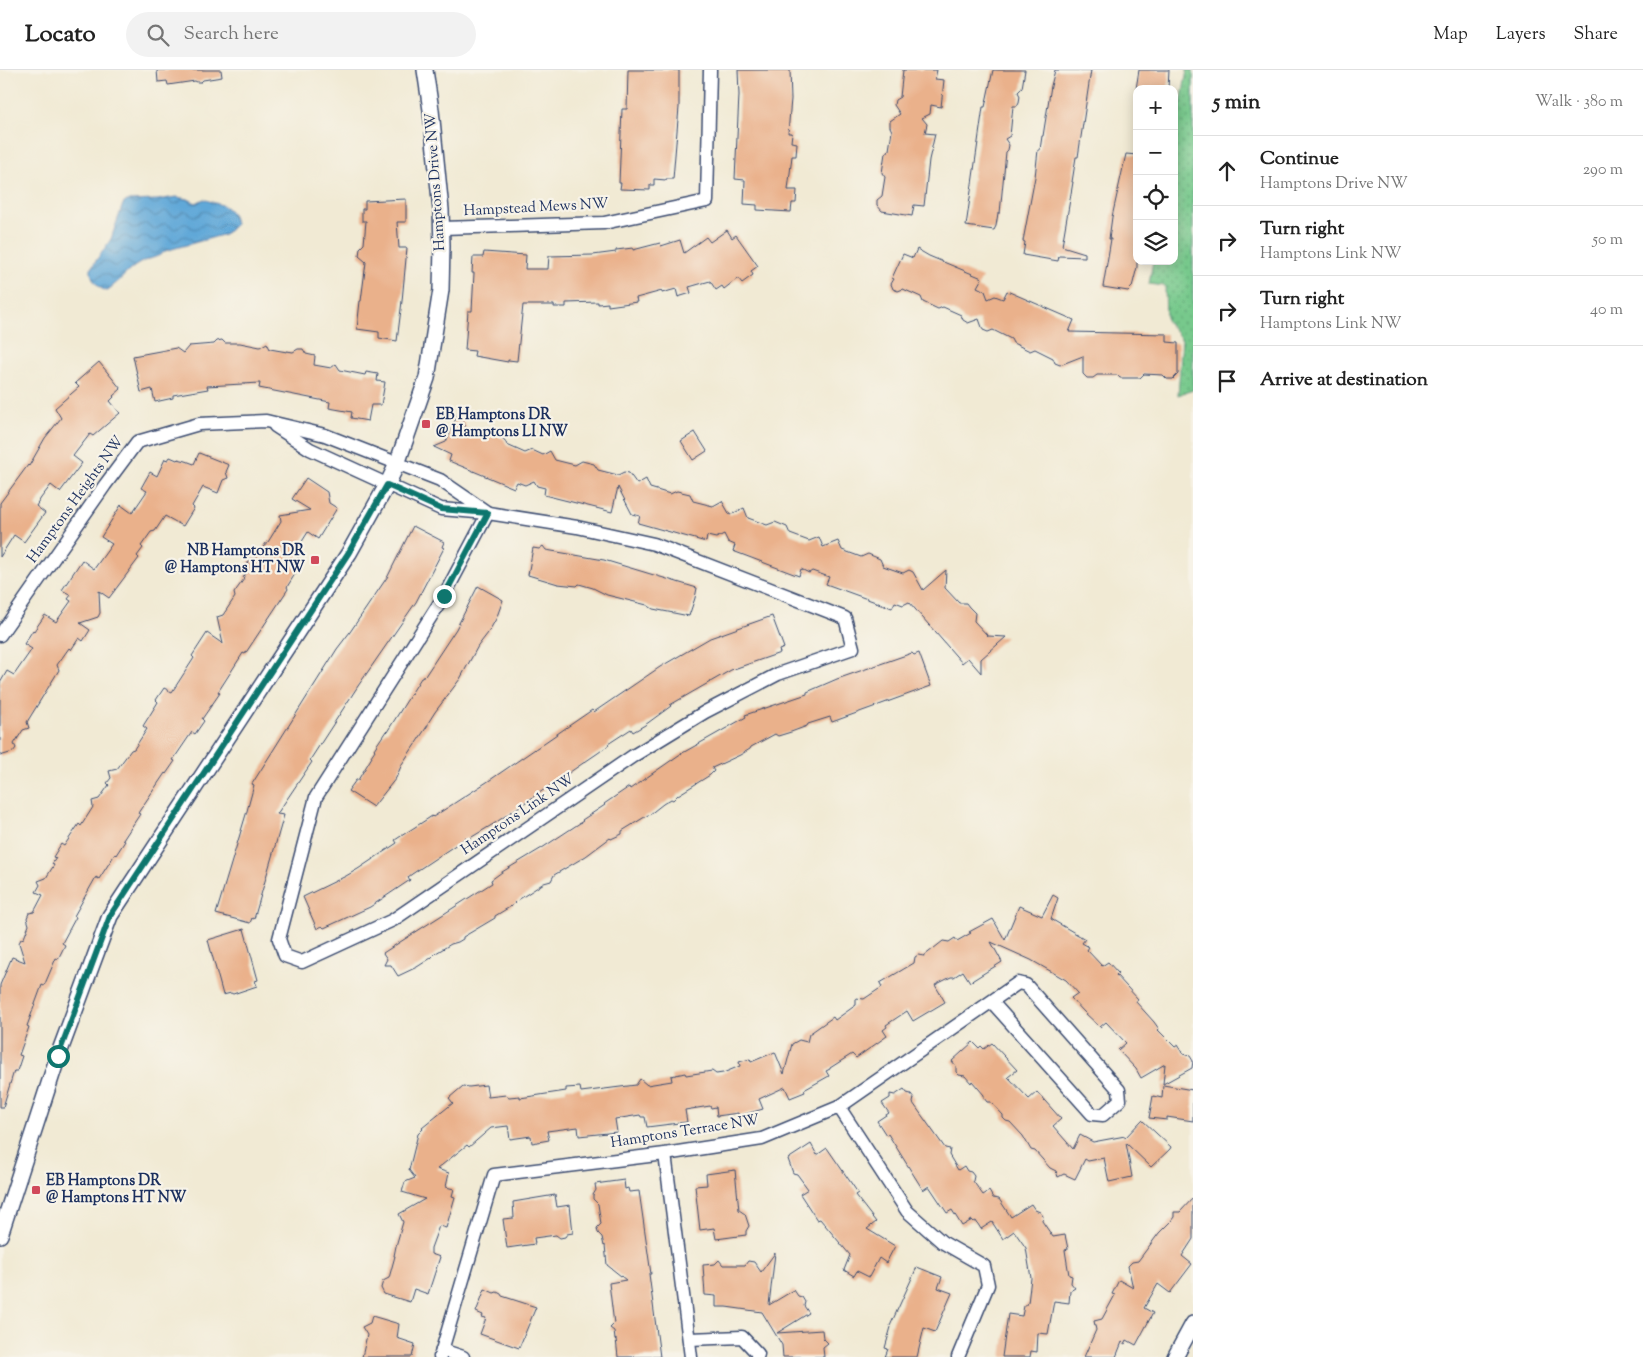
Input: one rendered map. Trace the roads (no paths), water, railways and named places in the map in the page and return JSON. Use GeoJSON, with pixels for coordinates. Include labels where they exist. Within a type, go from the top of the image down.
{"type":"FeatureCollection","features":[{"type":"Feature","properties":{"kind":"street","name":"Hamptons Drive NW"},"geometry":{"type":"LineString","coordinates":[[0,1235],[58,1056],[110,916],[349,552],[387,485],[396,464],[427,378],[441,290],[442,210],[432,110],[425,70]]}},
{"type":"Feature","properties":{"kind":"street","name":"Hampstead Mews NW"},"geometry":{"type":"LineString","coordinates":[[442,228],[604,223],[707,201],[710,70]]}},
{"type":"Feature","properties":{"kind":"street","name":"Hamptons Heights NW"},"geometry":{"type":"LineString","coordinates":[[0,635],[137,442],[199,424],[266,421],[325,435],[396,464]]}},
{"type":"Feature","properties":{"kind":"street"},"geometry":{"type":"LineString","coordinates":[[266,421],[310,449],[387,485]]}},
{"type":"Feature","properties":{"kind":"street","name":"Hamptons Link NW"},"geometry":{"type":"LineString","coordinates":[[396,464],[440,480],[488,513]]}},
{"type":"Feature","properties":{"kind":"street","name":"Hamptons Link NW"},"geometry":{"type":"LineString","coordinates":[[387,485],[441,509],[488,513],[577,527],[654,544],[845,618],[853,648],[778,674],[705,712],[633,756],[393,920],[302,962],[285,956],[279,939],[316,797],[444,596],[488,513]]}},
{"type":"Feature","properties":{"kind":"street","name":"Hamptons Terrace NW"},"geometry":{"type":"LineString","coordinates":[[441,1354],[494,1176],[665,1154],[762,1139],[839,1107],[1018,983],[1026,985],[1120,1090],[1120,1100],[1103,1115],[1092,1114],[992,1002]]}},
{"type":"Feature","properties":{"kind":"street"},"geometry":{"type":"LineString","coordinates":[[839,1107],[906,1211],[942,1242],[984,1266],[988,1285],[958,1357]]}},
{"type":"Feature","properties":{"kind":"street"},"geometry":{"type":"LineString","coordinates":[[665,1154],[690,1357]]}},
{"type":"Feature","properties":{"kind":"street"},"geometry":{"type":"LineString","coordinates":[[1175,1357],[1193,1324]]}},
{"type":"Feature","properties":{"kind":"street"},"geometry":{"type":"LineString","coordinates":[[689,1339],[742,1337],[758,1354],[757,1357]]}},
{"type":"Feature","properties":{"kind":"street"},"geometry":{"type":"LineString","coordinates":[[441,1354],[463,1357]]}},
{"type":"Feature","properties":{"kind":"water"},"geometry":{"type":"Polygon","coordinates":[[[176,197],[188,199],[196,203],[204,199],[224,206],[231,212],[235,224],[222,235],[165,251],[160,255],[143,261],[106,291],[100,287],[93,279],[91,268],[111,239],[123,204],[127,201],[176,197]]]}},
{"type":"Feature","properties":{"kind":"place","name":"EB Hamptons DR @ Hamptons LI NW"},"geometry":{"type":"Point","coordinates":[426,424]}},
{"type":"Feature","properties":{"kind":"place","name":"NB Hamptons DR @ Hamptons HT NW"},"geometry":{"type":"Point","coordinates":[315,560]}},
{"type":"Feature","properties":{"kind":"place","name":"EB Hamptons DR @ Hamptons HT NW"},"geometry":{"type":"Point","coordinates":[36,1190]}}]}
